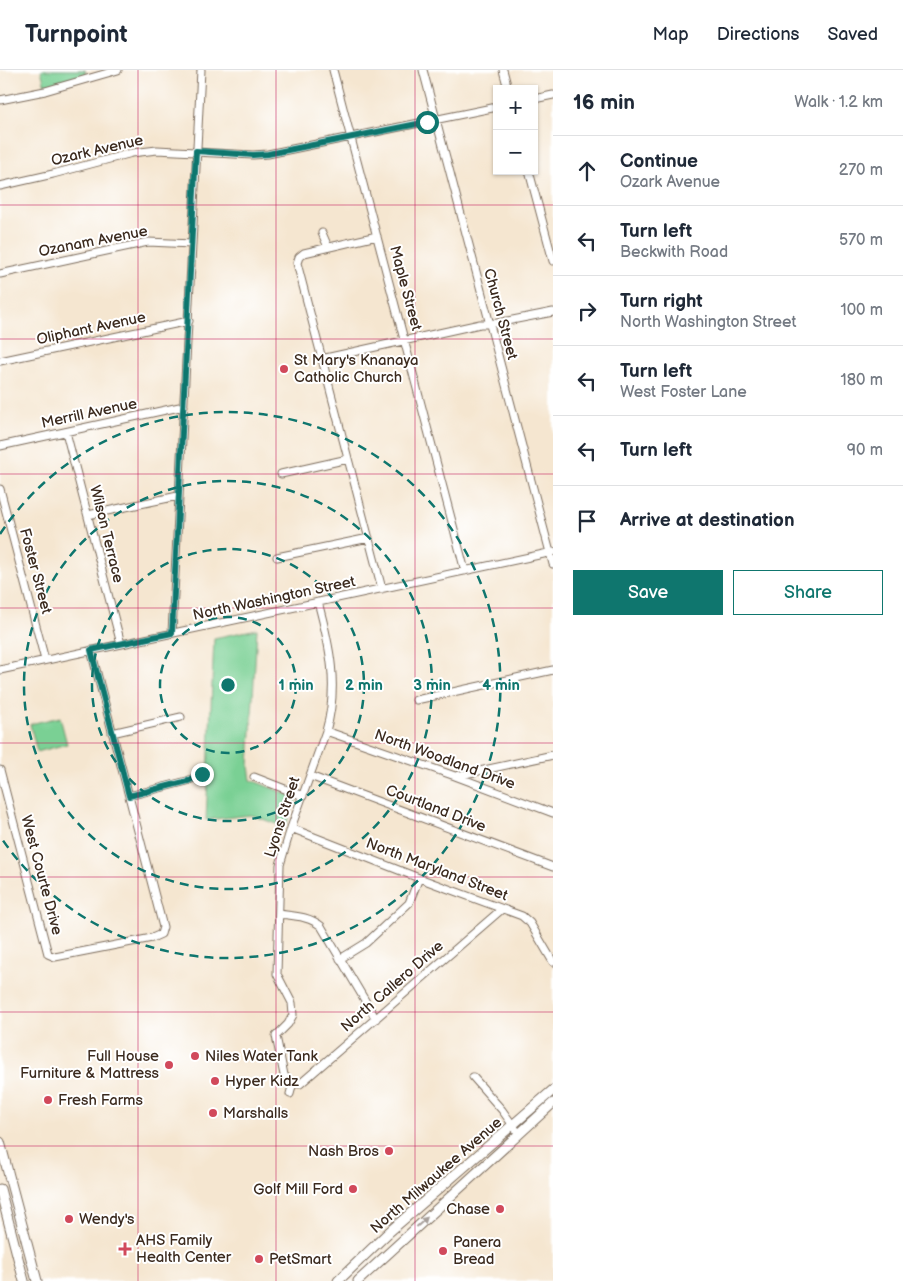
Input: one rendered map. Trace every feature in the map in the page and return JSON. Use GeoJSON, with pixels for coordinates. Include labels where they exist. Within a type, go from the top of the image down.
{"type":"FeatureCollection","features":[{"type":"Feature","properties":{"kind":"main road","name":"North Milwaukee Avenue"},"geometry":{"type":"LineString","coordinates":[[338,1281],[389,1232],[553,1090]]}},
{"type":"Feature","properties":{"kind":"main road","name":"North Milwaukee Avenue"},"geometry":{"type":"LineString","coordinates":[[358,1281],[553,1103]]}},
{"type":"Feature","properties":{"kind":"main road"},"geometry":{"type":"LineString","coordinates":[[0,1142],[36,1281]]}},
{"type":"Feature","properties":{"kind":"main road"},"geometry":{"type":"LineString","coordinates":[[0,1189],[24,1281]]}},
{"type":"Feature","properties":{"kind":"street"},"geometry":{"type":"LineString","coordinates":[[0,100],[118,70]]}},
{"type":"Feature","properties":{"kind":"street"},"geometry":{"type":"LineString","coordinates":[[172,633],[201,70]]}},
{"type":"Feature","properties":{"kind":"street","name":"Maple Street"},"geometry":{"type":"LineString","coordinates":[[333,70],[406,340],[465,571]]}},
{"type":"Feature","properties":{"kind":"street","name":"Church Street"},"geometry":{"type":"LineString","coordinates":[[423,70],[489,324],[552,553],[553,564]]}},
{"type":"Feature","properties":{"kind":"street"},"geometry":{"type":"LineString","coordinates":[[503,70],[507,85]]}},
{"type":"Feature","properties":{"kind":"street"},"geometry":{"type":"LineString","coordinates":[[538,98],[553,95]]}},
{"type":"Feature","properties":{"kind":"street","name":"Ozark Avenue"},"geometry":{"type":"LineString","coordinates":[[0,186],[132,153],[157,150],[253,155],[268,154],[493,108]]}},
{"type":"Feature","properties":{"kind":"street"},"geometry":{"type":"LineString","coordinates":[[530,175],[553,261]]}},
{"type":"Feature","properties":{"kind":"street"},"geometry":{"type":"LineString","coordinates":[[322,233],[328,247]]}},
{"type":"Feature","properties":{"kind":"street"},"geometry":{"type":"LineString","coordinates":[[378,236],[310,251],[299,257],[297,269],[382,589]]}},
{"type":"Feature","properties":{"kind":"street","name":"Ozanam Avenue"},"geometry":{"type":"LineString","coordinates":[[0,274],[148,242],[192,244]]}},
{"type":"Feature","properties":{"kind":"street"},"geometry":{"type":"LineString","coordinates":[[321,359],[480,324],[553,312]]}},
{"type":"Feature","properties":{"kind":"street","name":"Oliphant Avenue"},"geometry":{"type":"LineString","coordinates":[[0,362],[188,321]]}},
{"type":"Feature","properties":{"kind":"street","name":"Merrill Avenue"},"geometry":{"type":"LineString","coordinates":[[0,446],[184,406]]}},
{"type":"Feature","properties":{"kind":"street","name":"Wilson Terrace"},"geometry":{"type":"LineString","coordinates":[[66,432],[121,644]]}},
{"type":"Feature","properties":{"kind":"street"},"geometry":{"type":"LineString","coordinates":[[281,474],[348,459]]}},
{"type":"Feature","properties":{"kind":"street","name":"Foster Street"},"geometry":{"type":"LineString","coordinates":[[0,489],[45,660]]}},
{"type":"Feature","properties":{"kind":"street"},"geometry":{"type":"LineString","coordinates":[[88,515],[178,496]]}},
{"type":"Feature","properties":{"kind":"street"},"geometry":{"type":"LineString","coordinates":[[277,556],[369,538]]}},
{"type":"Feature","properties":{"kind":"street","name":"North Washington Street"},"geometry":{"type":"LineString","coordinates":[[0,670],[552,553]]}},
{"type":"Feature","properties":{"kind":"street","name":"Lyons Street"},"geometry":{"type":"LineString","coordinates":[[296,1084],[284,1075],[276,1036],[288,1024],[293,1015],[292,1003],[277,974],[280,866],[291,828],[331,715],[333,668],[318,602]]}},
{"type":"Feature","properties":{"kind":"street"},"geometry":{"type":"LineString","coordinates":[[91,650],[129,796],[188,781],[202,774]]}},
{"type":"Feature","properties":{"kind":"street"},"geometry":{"type":"LineString","coordinates":[[416,700],[553,670]]}},
{"type":"Feature","properties":{"kind":"street"},"geometry":{"type":"LineString","coordinates":[[112,734],[181,717]]}},
{"type":"Feature","properties":{"kind":"street","name":"North Woodland Drive"},"geometry":{"type":"LineString","coordinates":[[326,731],[455,776],[553,813]]}},
{"type":"Feature","properties":{"kind":"street"},"geometry":{"type":"LineString","coordinates":[[455,776],[553,755]]}},
{"type":"Feature","properties":{"kind":"street","name":"West Courte Drive"},"geometry":{"type":"LineString","coordinates":[[0,770],[48,954],[55,957],[152,938],[161,934],[163,927],[129,796]]}},
{"type":"Feature","properties":{"kind":"street","name":"Courtland Drive"},"geometry":{"type":"LineString","coordinates":[[310,776],[553,867]]}},
{"type":"Feature","properties":{"kind":"street"},"geometry":{"type":"LineString","coordinates":[[254,778],[303,796]]}},
{"type":"Feature","properties":{"kind":"street","name":"North Maryland Street"},"geometry":{"type":"LineString","coordinates":[[291,828],[418,878],[522,916],[527,920],[553,962]]}},
{"type":"Feature","properties":{"kind":"street"},"geometry":{"type":"LineString","coordinates":[[340,959],[366,943],[409,903],[418,878]]}},
{"type":"Feature","properties":{"kind":"street","name":"North Callero Drive"},"geometry":{"type":"LineString","coordinates":[[296,1084],[376,1019],[502,908]]}},
{"type":"Feature","properties":{"kind":"street"},"geometry":{"type":"LineString","coordinates":[[279,914],[304,917],[315,921],[321,926],[376,1019]]}},
{"type":"Feature","properties":{"kind":"street"},"geometry":{"type":"LineString","coordinates":[[473,1077],[514,1125],[519,1134]]}},
{"type":"Feature","properties":{"kind":"street"},"geometry":{"type":"LineString","coordinates":[[290,1094],[296,1084]]}},
{"type":"Feature","properties":{"kind":"green space"},"geometry":{"type":"Polygon","coordinates":[[[41,70],[85,70],[86,75],[45,86],[41,70]]]}},
{"type":"Feature","properties":{"kind":"green space"},"geometry":{"type":"Polygon","coordinates":[[[257,629],[249,766],[251,780],[297,798],[285,827],[251,815],[206,820],[214,638],[257,629]]]}},
{"type":"Feature","properties":{"kind":"green space"},"geometry":{"type":"Polygon","coordinates":[[[60,717],[67,744],[37,752],[30,724],[60,717]]]}},
{"type":"Feature","properties":{"kind":"place","name":"St Mary's Knanaya Catholic Church"},"geometry":{"type":"Point","coordinates":[284,369]}},
{"type":"Feature","properties":{"kind":"place","name":"Niles Water Tank"},"geometry":{"type":"Point","coordinates":[195,1056]}},
{"type":"Feature","properties":{"kind":"place","name":"Full House Furniture & Mattress"},"geometry":{"type":"Point","coordinates":[169,1065]}},
{"type":"Feature","properties":{"kind":"place","name":"Hyper Kidz"},"geometry":{"type":"Point","coordinates":[215,1081]}},
{"type":"Feature","properties":{"kind":"place","name":"Fresh Farms"},"geometry":{"type":"Point","coordinates":[48,1100]}},
{"type":"Feature","properties":{"kind":"place","name":"Marshalls"},"geometry":{"type":"Point","coordinates":[213,1113]}},
{"type":"Feature","properties":{"kind":"place","name":"Nash Bros"},"geometry":{"type":"Point","coordinates":[389,1151]}},
{"type":"Feature","properties":{"kind":"place","name":"Golf Mill Ford"},"geometry":{"type":"Point","coordinates":[353,1189]}},
{"type":"Feature","properties":{"kind":"place","name":"Chase"},"geometry":{"type":"Point","coordinates":[500,1209]}},
{"type":"Feature","properties":{"kind":"place","name":"Wendy's"},"geometry":{"type":"Point","coordinates":[69,1219]}},
{"type":"Feature","properties":{"kind":"place","name":"AHS Family Health Center"},"geometry":{"type":"Point","coordinates":[125,1249]}},
{"type":"Feature","properties":{"kind":"place","name":"Panera Bread"},"geometry":{"type":"Point","coordinates":[443,1251]}},
{"type":"Feature","properties":{"kind":"place","name":"PetSmart"},"geometry":{"type":"Point","coordinates":[259,1259]}},
{"type":"Feature","properties":{"kind":"route"},"geometry":{"type":"LineString","coordinates":[[202,774],[188,781],[129,796],[91,650],[172,633],[196,151],[253,155],[268,154],[427,122]]}}]}
